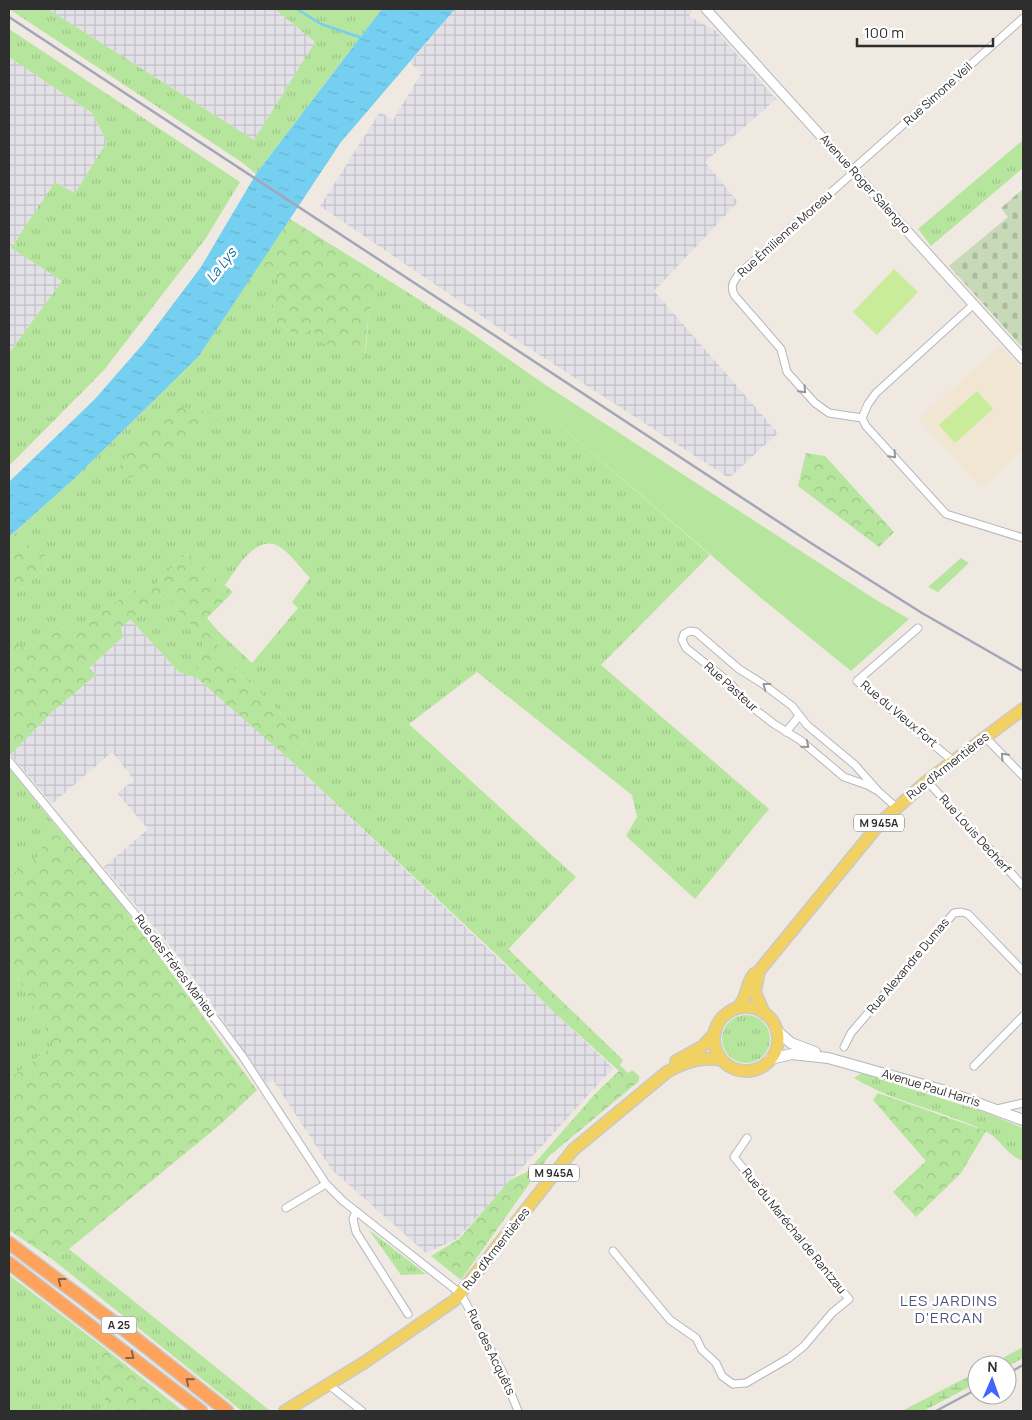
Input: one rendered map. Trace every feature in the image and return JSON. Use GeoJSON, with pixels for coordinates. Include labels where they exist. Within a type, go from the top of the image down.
{"type":"FeatureCollection","features":[{"type":"Feature","properties":{"kind":"highway","name":"A 25"},"geometry":{"type":"LineString","coordinates":[[9,1243],[131,1334],[227,1411]]}},
{"type":"Feature","properties":{"kind":"highway","name":"A 25"},"geometry":{"type":"LineString","coordinates":[[9,1263],[201,1411]]}},
{"type":"Feature","properties":{"kind":"main road","name":"Rue d'Armentières"},"geometry":{"type":"LineString","coordinates":[[737,1008],[744,1000],[751,978],[867,837],[896,807],[927,781],[1023,709]]}},
{"type":"Feature","properties":{"kind":"main road","name":"Rue d'Armentières"},"geometry":{"type":"LineString","coordinates":[[762,966],[757,976],[755,989],[758,1003],[764,1013]]}},
{"type":"Feature","properties":{"kind":"main road"},"geometry":{"type":"LineString","coordinates":[[737,1008],[749,1008],[764,1013],[772,1020],[776,1030],[777,1044],[770,1059],[759,1068],[746,1070],[735,1068],[722,1060],[716,1049],[715,1032],[722,1018],[737,1008]]}},
{"type":"Feature","properties":{"kind":"main road","name":"Avenue Paul Harris"},"geometry":{"type":"LineString","coordinates":[[776,1030],[792,1043],[837,1060],[928,1086],[997,1109],[1023,1120]]}},
{"type":"Feature","properties":{"kind":"main road","name":"Rue d'Armentières"},"geometry":{"type":"LineString","coordinates":[[291,1411],[446,1308],[461,1294],[573,1150],[667,1072],[680,1058],[706,1044],[715,1032]]}},
{"type":"Feature","properties":{"kind":"main road","name":"Avenue Paul Harris"},"geometry":{"type":"LineString","coordinates":[[770,1059],[797,1054],[837,1060]]}},
{"type":"Feature","properties":{"kind":"main road","name":"Rue d'Armentières"},"geometry":{"type":"LineString","coordinates":[[667,1072],[702,1058],[722,1060]]}},
{"type":"Feature","properties":{"kind":"main road","name":"Rue d'Armentières"},"geometry":{"type":"LineString","coordinates":[[285,1411],[303,1402]]}},
{"type":"Feature","properties":{"kind":"street","name":"Avenue Roger Salengro"},"geometry":{"type":"LineString","coordinates":[[706,9],[1023,359]]}},
{"type":"Feature","properties":{"kind":"street","name":"Rue Simone Veil"},"geometry":{"type":"LineString","coordinates":[[853,171],[1023,18]]}},
{"type":"Feature","properties":{"kind":"street","name":"Rue Émilienne Moreau"},"geometry":{"type":"LineString","coordinates":[[853,171],[740,273],[732,289],[735,296],[781,349],[787,372],[821,409],[862,418]]}},
{"type":"Feature","properties":{"kind":"street"},"geometry":{"type":"LineString","coordinates":[[974,304],[876,393],[868,404],[862,418],[866,426],[946,514],[1023,538]]}},
{"type":"Feature","properties":{"kind":"street","name":"Rue du Vieux Fort"},"geometry":{"type":"LineString","coordinates":[[918,628],[857,681],[953,761]]}},
{"type":"Feature","properties":{"kind":"street","name":"Rue Pasteur"},"geometry":{"type":"LineString","coordinates":[[878,791],[844,777],[800,740],[748,704],[729,682],[686,648],[682,640],[684,634],[692,631],[699,634],[739,669],[792,706],[799,716],[855,765],[878,791],[896,807]]}},
{"type":"Feature","properties":{"kind":"street"},"geometry":{"type":"LineString","coordinates":[[786,732],[799,716]]}},
{"type":"Feature","properties":{"kind":"street"},"geometry":{"type":"LineString","coordinates":[[985,736],[1023,776]]}},
{"type":"Feature","properties":{"kind":"street","name":"Rue des Frères Mahieu"},"geometry":{"type":"LineString","coordinates":[[9,761],[162,946],[243,1057],[326,1184],[356,1211],[461,1294]]}},
{"type":"Feature","properties":{"kind":"street","name":"Rue Louis Decherf"},"geometry":{"type":"LineString","coordinates":[[927,781],[1023,886]]}},
{"type":"Feature","properties":{"kind":"street","name":"Rue Alexandre Dumas"},"geometry":{"type":"LineString","coordinates":[[844,1047],[851,1033],[954,913],[968,914],[1023,971]]}},
{"type":"Feature","properties":{"kind":"street"},"geometry":{"type":"LineString","coordinates":[[974,1066],[1023,1016]]}},
{"type":"Feature","properties":{"kind":"street"},"geometry":{"type":"LineString","coordinates":[[997,1109],[1023,1103]]}},
{"type":"Feature","properties":{"kind":"street","name":"Rue du Maréchal de Rantzau"},"geometry":{"type":"LineString","coordinates":[[613,1251],[670,1320],[696,1338],[702,1350],[716,1363],[722,1376],[730,1383],[738,1385],[746,1383],[784,1361],[804,1346],[832,1312],[849,1299],[734,1157],[747,1138]]}},
{"type":"Feature","properties":{"kind":"street"},"geometry":{"type":"LineString","coordinates":[[286,1208],[326,1184]]}},
{"type":"Feature","properties":{"kind":"street"},"geometry":{"type":"LineString","coordinates":[[356,1211],[353,1219],[356,1232],[408,1314]]}},
{"type":"Feature","properties":{"kind":"street","name":"Rue des Acquêts"},"geometry":{"type":"LineString","coordinates":[[461,1294],[503,1373],[518,1411]]}},
{"type":"Feature","properties":{"kind":"street"},"geometry":{"type":"LineString","coordinates":[[329,1385],[362,1411]]}},
{"type":"Feature","properties":{"kind":"shaded area"},"geometry":{"type":"Polygon","coordinates":[[[48,9],[275,9],[315,42],[254,140],[48,9]]]}},
{"type":"Feature","properties":{"kind":"shaded area"},"geometry":{"type":"Polygon","coordinates":[[[455,9],[693,9],[689,16],[716,31],[776,99],[705,162],[738,202],[654,291],[778,433],[729,478],[518,341],[320,206],[380,112],[393,120],[422,72],[410,63],[455,9]]]}},
{"type":"Feature","properties":{"kind":"shaded area"},"geometry":{"type":"Polygon","coordinates":[[[9,57],[92,113],[107,142],[75,193],[56,182],[11,248],[62,281],[9,353],[9,57]]]}},
{"type":"Feature","properties":{"kind":"shaded area"},"geometry":{"type":"Polygon","coordinates":[[[1000,346],[1023,372],[1023,449],[981,488],[919,419],[1000,346]]]}},
{"type":"Feature","properties":{"kind":"shaded area"},"geometry":{"type":"Polygon","coordinates":[[[130,619],[179,672],[198,678],[289,759],[613,1068],[457,1239],[426,1253],[332,1170],[273,1080],[267,1084],[176,953],[104,867],[148,829],[117,793],[134,780],[112,752],[52,804],[10,754],[52,712],[96,675],[89,668],[123,637],[120,627],[130,619]]]}},
{"type":"Feature","properties":{"kind":"green space"},"geometry":{"type":"Polygon","coordinates":[[[9,9],[48,9],[254,140],[315,42],[275,9],[382,9],[256,174],[243,163],[9,9]]]}},
{"type":"Feature","properties":{"kind":"green space"},"geometry":{"type":"Polygon","coordinates":[[[9,29],[240,182],[206,238],[104,370],[9,466],[9,353],[62,281],[11,248],[55,182],[75,193],[107,142],[92,113],[9,57],[9,29]]]}},
{"type":"Feature","properties":{"kind":"green space"},"geometry":{"type":"Polygon","coordinates":[[[1023,140],[1023,168],[931,246],[918,229],[1023,140]]]}},
{"type":"Feature","properties":{"kind":"green space"},"geometry":{"type":"Polygon","coordinates":[[[1023,189],[1023,348],[949,266],[1008,217],[1001,208],[1023,189]]]}},
{"type":"Feature","properties":{"kind":"green space"},"geometry":{"type":"Polygon","coordinates":[[[290,219],[388,280],[375,296],[369,316],[365,358],[318,341],[313,328],[298,337],[273,319],[274,294],[278,280],[255,270],[290,219]]]}},
{"type":"Feature","properties":{"kind":"green space"},"geometry":{"type":"Polygon","coordinates":[[[894,269],[918,292],[877,335],[853,312],[894,269]]]}},
{"type":"Feature","properties":{"kind":"green space"},"geometry":{"type":"Polygon","coordinates":[[[255,270],[279,280],[274,294],[273,319],[298,337],[313,328],[365,357],[371,306],[380,288],[388,280],[467,330],[544,384],[534,403],[710,555],[601,665],[769,809],[695,899],[626,836],[637,817],[632,795],[477,672],[409,724],[576,877],[500,958],[289,759],[308,739],[217,652],[219,632],[252,663],[298,608],[292,602],[310,578],[280,547],[263,544],[255,548],[241,562],[225,585],[187,553],[155,585],[131,591],[85,624],[61,629],[27,649],[10,641],[9,599],[48,567],[45,555],[23,542],[16,531],[74,479],[199,356],[255,270]]]}},
{"type":"Feature","properties":{"kind":"green space"},"geometry":{"type":"Polygon","coordinates":[[[544,384],[873,598],[909,619],[851,671],[761,598],[534,403],[544,384]]]}},
{"type":"Feature","properties":{"kind":"green space"},"geometry":{"type":"Polygon","coordinates":[[[977,391],[993,409],[955,443],[939,425],[977,391]]]}},
{"type":"Feature","properties":{"kind":"green space"},"geometry":{"type":"Polygon","coordinates":[[[174,406],[223,415],[156,466],[127,478],[114,479],[132,448],[174,406]]]}},
{"type":"Feature","properties":{"kind":"green space"},"geometry":{"type":"Polygon","coordinates":[[[806,453],[825,456],[894,532],[879,547],[798,486],[806,453]]]}},
{"type":"Feature","properties":{"kind":"green space"},"geometry":{"type":"Polygon","coordinates":[[[16,531],[23,542],[45,555],[48,567],[9,599],[9,537],[16,531]]]}},
{"type":"Feature","properties":{"kind":"green space"},"geometry":{"type":"Polygon","coordinates":[[[187,553],[233,592],[207,618],[219,632],[217,652],[308,739],[289,759],[197,678],[203,644],[198,630],[184,619],[165,592],[121,627],[123,637],[89,668],[96,675],[52,712],[9,756],[9,638],[11,641],[27,649],[61,629],[85,624],[131,591],[155,585],[187,553]]]}},
{"type":"Feature","properties":{"kind":"green space"},"geometry":{"type":"Polygon","coordinates":[[[961,558],[969,563],[938,592],[928,587],[961,558]]]}},
{"type":"Feature","properties":{"kind":"green space"},"geometry":{"type":"Polygon","coordinates":[[[165,592],[184,619],[198,630],[203,644],[197,678],[179,672],[130,619],[165,592]]]}},
{"type":"Feature","properties":{"kind":"green space"},"geometry":{"type":"Polygon","coordinates":[[[9,768],[57,827],[45,838],[39,856],[9,876],[9,768]]]}},
{"type":"Feature","properties":{"kind":"green space"},"geometry":{"type":"Polygon","coordinates":[[[57,827],[114,894],[257,1090],[222,1123],[69,1249],[52,1259],[9,1230],[9,1079],[54,1045],[17,976],[9,970],[9,876],[39,856],[45,838],[57,827]]]}},
{"type":"Feature","properties":{"kind":"green space"},"geometry":{"type":"Polygon","coordinates":[[[508,949],[623,1060],[620,1065],[628,1073],[632,1070],[639,1076],[639,1081],[549,1156],[461,1280],[431,1256],[459,1239],[510,1180],[527,1172],[595,1094],[619,1071],[555,1013],[500,958],[508,949]]]}},
{"type":"Feature","properties":{"kind":"green space"},"geometry":{"type":"Polygon","coordinates":[[[9,970],[17,976],[54,1045],[9,1079],[9,970]]]}},
{"type":"Feature","properties":{"kind":"green space"},"geometry":{"type":"Polygon","coordinates":[[[746,1015],[755,1017],[763,1022],[768,1030],[770,1039],[768,1048],[763,1056],[755,1061],[746,1063],[737,1061],[729,1056],[724,1048],[722,1039],[724,1030],[729,1022],[737,1017],[746,1015]]]}},
{"type":"Feature","properties":{"kind":"green space"},"geometry":{"type":"Polygon","coordinates":[[[862,1073],[987,1113],[1023,1128],[1023,1161],[1017,1159],[985,1131],[952,1117],[886,1094],[854,1078],[862,1073]]]}},
{"type":"Feature","properties":{"kind":"green space"},"geometry":{"type":"Polygon","coordinates":[[[878,1093],[986,1131],[961,1173],[916,1217],[893,1192],[926,1161],[873,1100],[878,1093]]]}},
{"type":"Feature","properties":{"kind":"green space"},"geometry":{"type":"Polygon","coordinates":[[[369,1230],[426,1274],[401,1275],[369,1230]]]}},
{"type":"Feature","properties":{"kind":"green space"},"geometry":{"type":"Polygon","coordinates":[[[69,1249],[269,1410],[242,1411],[52,1259],[69,1249]]]}},
{"type":"Feature","properties":{"kind":"green space"},"geometry":{"type":"Polygon","coordinates":[[[9,1275],[102,1346],[94,1376],[103,1385],[106,1411],[9,1411],[9,1275]]]}},
{"type":"Feature","properties":{"kind":"green space"},"geometry":{"type":"Polygon","coordinates":[[[102,1346],[183,1411],[106,1411],[103,1385],[94,1376],[102,1346]]]}},
{"type":"Feature","properties":{"kind":"green space"},"geometry":{"type":"Polygon","coordinates":[[[1023,1347],[1023,1358],[1017,1361],[1017,1355],[1008,1355],[1023,1347]]]}},
{"type":"Feature","properties":{"kind":"green space"},"geometry":{"type":"Polygon","coordinates":[[[967,1377],[967,1388],[923,1411],[902,1411],[967,1377]]]}},
{"type":"Feature","properties":{"kind":"water","name":"La Lys"},"geometry":{"type":"Polygon","coordinates":[[[382,9],[455,9],[341,142],[199,356],[74,479],[9,537],[9,482],[95,399],[143,344],[201,267],[256,174],[382,9]]]}},
{"type":"Feature","properties":{"kind":"waterway"},"geometry":{"type":"LineString","coordinates":[[297,9],[321,24],[362,38]]}},
{"type":"Feature","properties":{"kind":"railway"},"geometry":{"type":"LineString","coordinates":[[9,17],[814,545],[922,613],[1023,671]]}},
{"type":"Feature","properties":{"kind":"railway"},"geometry":{"type":"LineString","coordinates":[[1017,1368],[1023,1365]]}},
{"type":"Feature","properties":{"kind":"railway"},"geometry":{"type":"LineString","coordinates":[[936,1411],[967,1394]]}},
{"type":"Feature","properties":{"kind":"district","name":"LES JARDINS D'ERCAN"},"geometry":{"type":"Point","coordinates":[949,1310]}}]}
